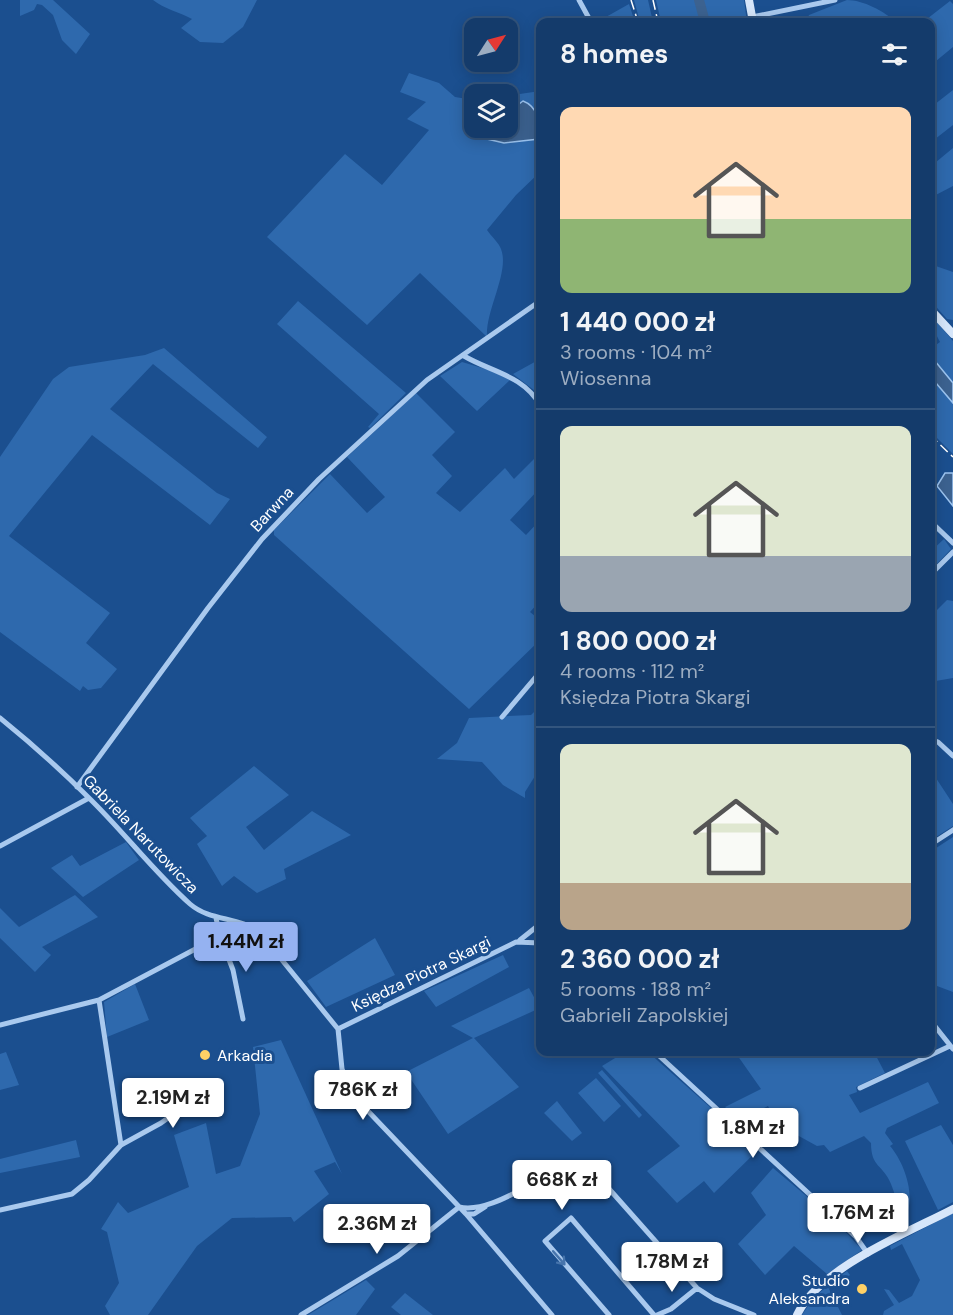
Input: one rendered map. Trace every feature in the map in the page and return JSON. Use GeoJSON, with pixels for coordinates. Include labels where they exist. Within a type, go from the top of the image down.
{"type":"FeatureCollection","features":[{"type":"Feature","properties":{"kind":"street"},"geometry":{"type":"LineString","coordinates":[[579,0],[589,18]]}},
{"type":"Feature","properties":{"kind":"street"},"geometry":{"type":"LineString","coordinates":[[749,0],[753,18]]}},
{"type":"Feature","properties":{"kind":"street"},"geometry":{"type":"LineString","coordinates":[[761,18],[835,0]]}},
{"type":"Feature","properties":{"kind":"street","name":"Barwna"},"geometry":{"type":"LineString","coordinates":[[77,787],[146,690],[262,539],[319,480],[427,380],[536,304]]}},
{"type":"Feature","properties":{"kind":"street"},"geometry":{"type":"LineString","coordinates":[[935,314],[953,334]]}},
{"type":"Feature","properties":{"kind":"street"},"geometry":{"type":"LineString","coordinates":[[464,356],[511,376],[536,400]]}},
{"type":"Feature","properties":{"kind":"street"},"geometry":{"type":"LineString","coordinates":[[935,526],[953,543]]}},
{"type":"Feature","properties":{"kind":"street"},"geometry":{"type":"LineString","coordinates":[[935,570],[953,552]]}},
{"type":"Feature","properties":{"kind":"street"},"geometry":{"type":"LineString","coordinates":[[502,717],[536,677]]}},
{"type":"Feature","properties":{"kind":"street","name":"Gabriela Narutowicza"},"geometry":{"type":"LineString","coordinates":[[0,718],[89,798],[148,864],[192,906],[216,918],[241,922],[260,933],[338,1029]]}},
{"type":"Feature","properties":{"kind":"street"},"geometry":{"type":"LineString","coordinates":[[935,741],[953,756]]}},
{"type":"Feature","properties":{"kind":"street"},"geometry":{"type":"LineString","coordinates":[[0,846],[89,798]]}},
{"type":"Feature","properties":{"kind":"street"},"geometry":{"type":"LineString","coordinates":[[935,842],[953,830]]}},
{"type":"Feature","properties":{"kind":"street"},"geometry":{"type":"LineString","coordinates":[[216,918],[233,970],[243,1019]]}},
{"type":"Feature","properties":{"kind":"street","name":"Księdza Piotra Skargi"},"geometry":{"type":"LineString","coordinates":[[338,1029],[516,942],[536,928]]}},
{"type":"Feature","properties":{"kind":"street"},"geometry":{"type":"LineString","coordinates":[[0,1025],[99,1000],[220,936]]}},
{"type":"Feature","properties":{"kind":"street","name":"Księdza Piotra Skargi"},"geometry":{"type":"LineString","coordinates":[[516,942],[536,942]]}},
{"type":"Feature","properties":{"kind":"street"},"geometry":{"type":"LineString","coordinates":[[99,1000],[121,1145]]}},
{"type":"Feature","properties":{"kind":"street"},"geometry":{"type":"LineString","coordinates":[[935,1026],[952,1048],[935,1055]]}},
{"type":"Feature","properties":{"kind":"street"},"geometry":{"type":"LineString","coordinates":[[338,1029],[342,1069],[350,1087],[366,1108],[459,1207],[552,1315]]}},
{"type":"Feature","properties":{"kind":"street"},"geometry":{"type":"LineString","coordinates":[[659,1056],[856,1238],[868,1254]]}},
{"type":"Feature","properties":{"kind":"street"},"geometry":{"type":"LineString","coordinates":[[860,1088],[934,1056]]}},
{"type":"Feature","properties":{"kind":"street"},"geometry":{"type":"LineString","coordinates":[[0,1210],[72,1194],[121,1145],[161,1123],[209,1089]]}},
{"type":"Feature","properties":{"kind":"street"},"geometry":{"type":"LineString","coordinates":[[301,1315],[398,1256],[459,1207],[471,1208],[491,1202],[569,1168],[588,1168],[697,1288],[714,1299],[754,1315]]}},
{"type":"Feature","properties":{"kind":"street"},"geometry":{"type":"LineString","coordinates":[[465,1214],[477,1212],[491,1202]]}},
{"type":"Feature","properties":{"kind":"street"},"geometry":{"type":"LineString","coordinates":[[465,1214],[471,1208]]}},
{"type":"Feature","properties":{"kind":"street"},"geometry":{"type":"LineString","coordinates":[[797,1315],[804,1302],[818,1287],[868,1254],[953,1209]]}},
{"type":"Feature","properties":{"kind":"street"},"geometry":{"type":"LineString","coordinates":[[474,1224],[477,1212]]}},
{"type":"Feature","properties":{"kind":"street"},"geometry":{"type":"LineString","coordinates":[[609,1315],[545,1241],[571,1218],[656,1315],[671,1309],[697,1288]]}},
{"type":"Feature","properties":{"kind":"street"},"geometry":{"type":"LineString","coordinates":[[671,1309],[676,1315]]}},
{"type":"Feature","properties":{"kind":"shaded area"},"geometry":{"type":"Polygon","coordinates":[[[20,0],[53,0],[90,34],[76,54],[62,40],[53,15],[42,5],[37,4],[34,10],[20,16],[20,0]]]}},
{"type":"Feature","properties":{"kind":"shaded area"},"geometry":{"type":"Polygon","coordinates":[[[153,0],[257,0],[243,27],[223,43],[200,42],[181,28],[192,19],[153,0]]]}},
{"type":"Feature","properties":{"kind":"shaded area"},"geometry":{"type":"Polygon","coordinates":[[[634,0],[648,0],[652,18],[639,18],[634,0]]]}},
{"type":"Feature","properties":{"kind":"shaded area"},"geometry":{"type":"Polygon","coordinates":[[[656,0],[697,0],[702,18],[660,18],[656,0]]]}},
{"type":"Feature","properties":{"kind":"shaded area"},"geometry":{"type":"Polygon","coordinates":[[[701,0],[744,0],[746,18],[706,18],[701,0]]]}},
{"type":"Feature","properties":{"kind":"shaded area"},"geometry":{"type":"Polygon","coordinates":[[[847,0],[873,7],[891,18],[808,18],[809,15],[847,0]]]}},
{"type":"Feature","properties":{"kind":"shaded area"},"geometry":{"type":"Polygon","coordinates":[[[950,1],[953,4],[953,47],[935,62],[935,18],[928,18],[950,1]]]}},
{"type":"Feature","properties":{"kind":"shaded area"},"geometry":{"type":"Polygon","coordinates":[[[629,4],[634,18],[604,18],[629,4]]]}},
{"type":"Feature","properties":{"kind":"shaded area"},"geometry":{"type":"Polygon","coordinates":[[[409,73],[439,83],[455,97],[464,98],[464,138],[518,138],[518,94],[536,92],[536,176],[516,195],[487,230],[500,247],[503,258],[500,280],[487,327],[487,337],[420,273],[367,325],[267,237],[345,154],[382,185],[429,130],[407,119],[426,102],[400,92],[409,73]]]}},
{"type":"Feature","properties":{"kind":"shaded area"},"geometry":{"type":"Polygon","coordinates":[[[953,90],[953,125],[935,139],[935,104],[953,90]]]}},
{"type":"Feature","properties":{"kind":"shaded area"},"geometry":{"type":"Polygon","coordinates":[[[523,101],[532,107],[536,114],[536,139],[504,143],[487,139],[518,138],[518,105],[523,101]]]}},
{"type":"Feature","properties":{"kind":"shaded area"},"geometry":{"type":"Polygon","coordinates":[[[953,148],[953,186],[935,195],[935,163],[953,148]]]}},
{"type":"Feature","properties":{"kind":"shaded area"},"geometry":{"type":"Polygon","coordinates":[[[935,266],[953,272],[953,320],[947,319],[935,306],[935,266]]]}},
{"type":"Feature","properties":{"kind":"shaded area"},"geometry":{"type":"Polygon","coordinates":[[[298,301],[406,393],[370,428],[368,427],[379,414],[277,324],[298,301]]]}},
{"type":"Feature","properties":{"kind":"shaded area"},"geometry":{"type":"Polygon","coordinates":[[[935,320],[953,341],[953,383],[936,364],[935,346],[940,342],[935,332],[935,320]]]}},
{"type":"Feature","properties":{"kind":"shaded area"},"geometry":{"type":"Polygon","coordinates":[[[164,348],[267,437],[258,448],[153,364],[110,409],[217,493],[230,499],[210,525],[92,435],[9,536],[110,613],[86,643],[117,669],[101,688],[88,690],[83,686],[80,691],[0,632],[0,457],[53,379],[69,367],[145,355],[164,348]]]}},
{"type":"Feature","properties":{"kind":"shaded area"},"geometry":{"type":"Polygon","coordinates":[[[536,361],[536,390],[535,391],[513,374],[536,361]]]}},
{"type":"Feature","properties":{"kind":"shaded area"},"geometry":{"type":"Polygon","coordinates":[[[935,361],[953,383],[953,403],[935,382],[935,361]]]}},
{"type":"Feature","properties":{"kind":"shaded area"},"geometry":{"type":"Polygon","coordinates":[[[462,362],[489,370],[510,380],[477,411],[440,376],[462,362]]]}},
{"type":"Feature","properties":{"kind":"shaded area"},"geometry":{"type":"Polygon","coordinates":[[[935,382],[953,403],[953,454],[935,436],[935,382]]]}},
{"type":"Feature","properties":{"kind":"shaded area"},"geometry":{"type":"Polygon","coordinates":[[[416,393],[455,432],[432,455],[452,476],[436,493],[460,512],[505,468],[514,479],[536,457],[536,492],[510,520],[526,535],[536,524],[536,605],[530,612],[536,617],[536,644],[469,709],[274,535],[274,530],[330,474],[367,513],[385,497],[347,457],[416,393]]]}},
{"type":"Feature","properties":{"kind":"shaded area"},"geometry":{"type":"Polygon","coordinates":[[[945,473],[953,473],[953,506],[937,486],[945,473]]]}},
{"type":"Feature","properties":{"kind":"shaded area"},"geometry":{"type":"Polygon","coordinates":[[[944,539],[951,549],[935,566],[935,547],[944,539]]]}},
{"type":"Feature","properties":{"kind":"shaded area"},"geometry":{"type":"Polygon","coordinates":[[[947,600],[953,601],[953,678],[935,681],[935,612],[947,600]]]}},
{"type":"Feature","properties":{"kind":"shaded area"},"geometry":{"type":"Polygon","coordinates":[[[536,710],[536,774],[525,792],[525,798],[503,785],[482,762],[437,759],[457,743],[469,718],[531,715],[536,710]]]}},
{"type":"Feature","properties":{"kind":"shaded area"},"geometry":{"type":"Polygon","coordinates":[[[254,766],[289,795],[246,827],[264,850],[312,811],[351,835],[284,869],[286,879],[257,893],[234,876],[222,886],[197,844],[207,836],[190,818],[254,766]]]}},
{"type":"Feature","properties":{"kind":"shaded area"},"geometry":{"type":"Polygon","coordinates":[[[935,777],[953,804],[953,826],[935,838],[935,777]]]}},
{"type":"Feature","properties":{"kind":"shaded area"},"geometry":{"type":"Polygon","coordinates":[[[953,837],[953,992],[937,986],[935,981],[935,849],[953,837]]]}},
{"type":"Feature","properties":{"kind":"shaded area"},"geometry":{"type":"Polygon","coordinates":[[[126,842],[139,860],[83,897],[51,868],[72,855],[80,866],[126,842]]]}},
{"type":"Feature","properties":{"kind":"shaded area"},"geometry":{"type":"Polygon","coordinates":[[[75,895],[98,917],[42,947],[51,955],[35,972],[0,938],[0,908],[19,927],[75,895]]]}},
{"type":"Feature","properties":{"kind":"shaded area"},"geometry":{"type":"Polygon","coordinates":[[[375,938],[395,975],[326,1007],[307,981],[375,938]]]}},
{"type":"Feature","properties":{"kind":"shaded area"},"geometry":{"type":"Polygon","coordinates":[[[503,955],[509,967],[436,1007],[424,991],[503,955]]]}},
{"type":"Feature","properties":{"kind":"shaded area"},"geometry":{"type":"Polygon","coordinates":[[[135,984],[149,1020],[107,1037],[104,1002],[135,984]]]}},
{"type":"Feature","properties":{"kind":"shaded area"},"geometry":{"type":"Polygon","coordinates":[[[529,988],[536,1001],[536,1010],[474,1038],[519,1087],[448,1134],[406,1072],[473,1038],[451,1026],[529,988]]]}},
{"type":"Feature","properties":{"kind":"shaded area"},"geometry":{"type":"Polygon","coordinates":[[[281,1040],[342,1174],[335,1162],[314,1171],[329,1194],[294,1222],[291,1217],[232,1218],[197,1246],[148,1315],[110,1315],[105,1306],[119,1283],[107,1232],[101,1229],[118,1202],[128,1213],[189,1187],[174,1135],[206,1123],[216,1174],[240,1166],[260,1114],[253,1047],[281,1040]]]}},
{"type":"Feature","properties":{"kind":"shaded area"},"geometry":{"type":"Polygon","coordinates":[[[6,1052],[19,1085],[0,1090],[0,1054],[6,1052]]]}},
{"type":"Feature","properties":{"kind":"shaded area"},"geometry":{"type":"Polygon","coordinates":[[[618,1056],[652,1056],[738,1132],[756,1152],[714,1193],[704,1181],[677,1203],[647,1171],[680,1146],[602,1066],[618,1056]]]}},
{"type":"Feature","properties":{"kind":"shaded area"},"geometry":{"type":"Polygon","coordinates":[[[738,1056],[876,1056],[885,1073],[856,1087],[857,1092],[849,1095],[860,1113],[928,1082],[939,1103],[887,1128],[885,1133],[893,1144],[890,1146],[906,1176],[910,1194],[908,1210],[900,1211],[891,1184],[875,1162],[871,1143],[864,1136],[830,1152],[824,1145],[817,1146],[797,1135],[791,1121],[798,1115],[797,1113],[777,1123],[768,1106],[739,1120],[725,1107],[761,1089],[738,1056]]]}},
{"type":"Feature","properties":{"kind":"shaded area"},"geometry":{"type":"Polygon","coordinates":[[[602,1070],[642,1115],[639,1118],[598,1073],[602,1070]]]}},
{"type":"Feature","properties":{"kind":"shaded area"},"geometry":{"type":"Polygon","coordinates":[[[596,1078],[621,1106],[604,1122],[578,1093],[596,1078]]]}},
{"type":"Feature","properties":{"kind":"shaded area"},"geometry":{"type":"Polygon","coordinates":[[[557,1101],[582,1133],[572,1141],[544,1113],[557,1101]]]}},
{"type":"Feature","properties":{"kind":"shaded area"},"geometry":{"type":"Polygon","coordinates":[[[941,1125],[953,1145],[953,1202],[938,1210],[905,1141],[941,1125]]]}},
{"type":"Feature","properties":{"kind":"shaded area"},"geometry":{"type":"Polygon","coordinates":[[[76,1140],[80,1157],[0,1173],[0,1159],[76,1140]]]}},
{"type":"Feature","properties":{"kind":"shaded area"},"geometry":{"type":"Polygon","coordinates":[[[773,1168],[836,1221],[862,1250],[827,1274],[794,1246],[765,1275],[738,1244],[766,1215],[751,1193],[773,1168]]]}},
{"type":"Feature","properties":{"kind":"shaded area"},"geometry":{"type":"Polygon","coordinates":[[[953,1213],[953,1315],[883,1315],[884,1311],[894,1305],[884,1289],[889,1290],[899,1303],[912,1296],[920,1280],[902,1244],[891,1250],[890,1246],[953,1213]]]}},
{"type":"Feature","properties":{"kind":"shaded area"},"geometry":{"type":"Polygon","coordinates":[[[847,1271],[850,1275],[829,1289],[842,1315],[802,1315],[814,1297],[847,1271]]]}},
{"type":"Feature","properties":{"kind":"shaded area"},"geometry":{"type":"Polygon","coordinates":[[[366,1280],[375,1289],[356,1315],[308,1315],[366,1280]]]}},
{"type":"Feature","properties":{"kind":"shaded area"},"geometry":{"type":"Polygon","coordinates":[[[405,1293],[433,1315],[401,1315],[391,1307],[405,1293]]]}},
{"type":"Feature","properties":{"kind":"waterway"},"geometry":{"type":"LineString","coordinates":[[699,0],[704,18]]}},
{"type":"Feature","properties":{"kind":"railway"},"geometry":{"type":"LineString","coordinates":[[631,0],[637,18]]}},
{"type":"Feature","properties":{"kind":"railway"},"geometry":{"type":"LineString","coordinates":[[653,0],[657,18]]}},
{"type":"Feature","properties":{"kind":"railway"},"geometry":{"type":"LineString","coordinates":[[935,440],[953,457]]}},
{"type":"Feature","properties":{"kind":"place","name":"Arkadia"},"geometry":{"type":"Point","coordinates":[205,1055]}},
{"type":"Feature","properties":{"kind":"place","name":"Studio Aleksandra"},"geometry":{"type":"Point","coordinates":[862,1289]}}]}
